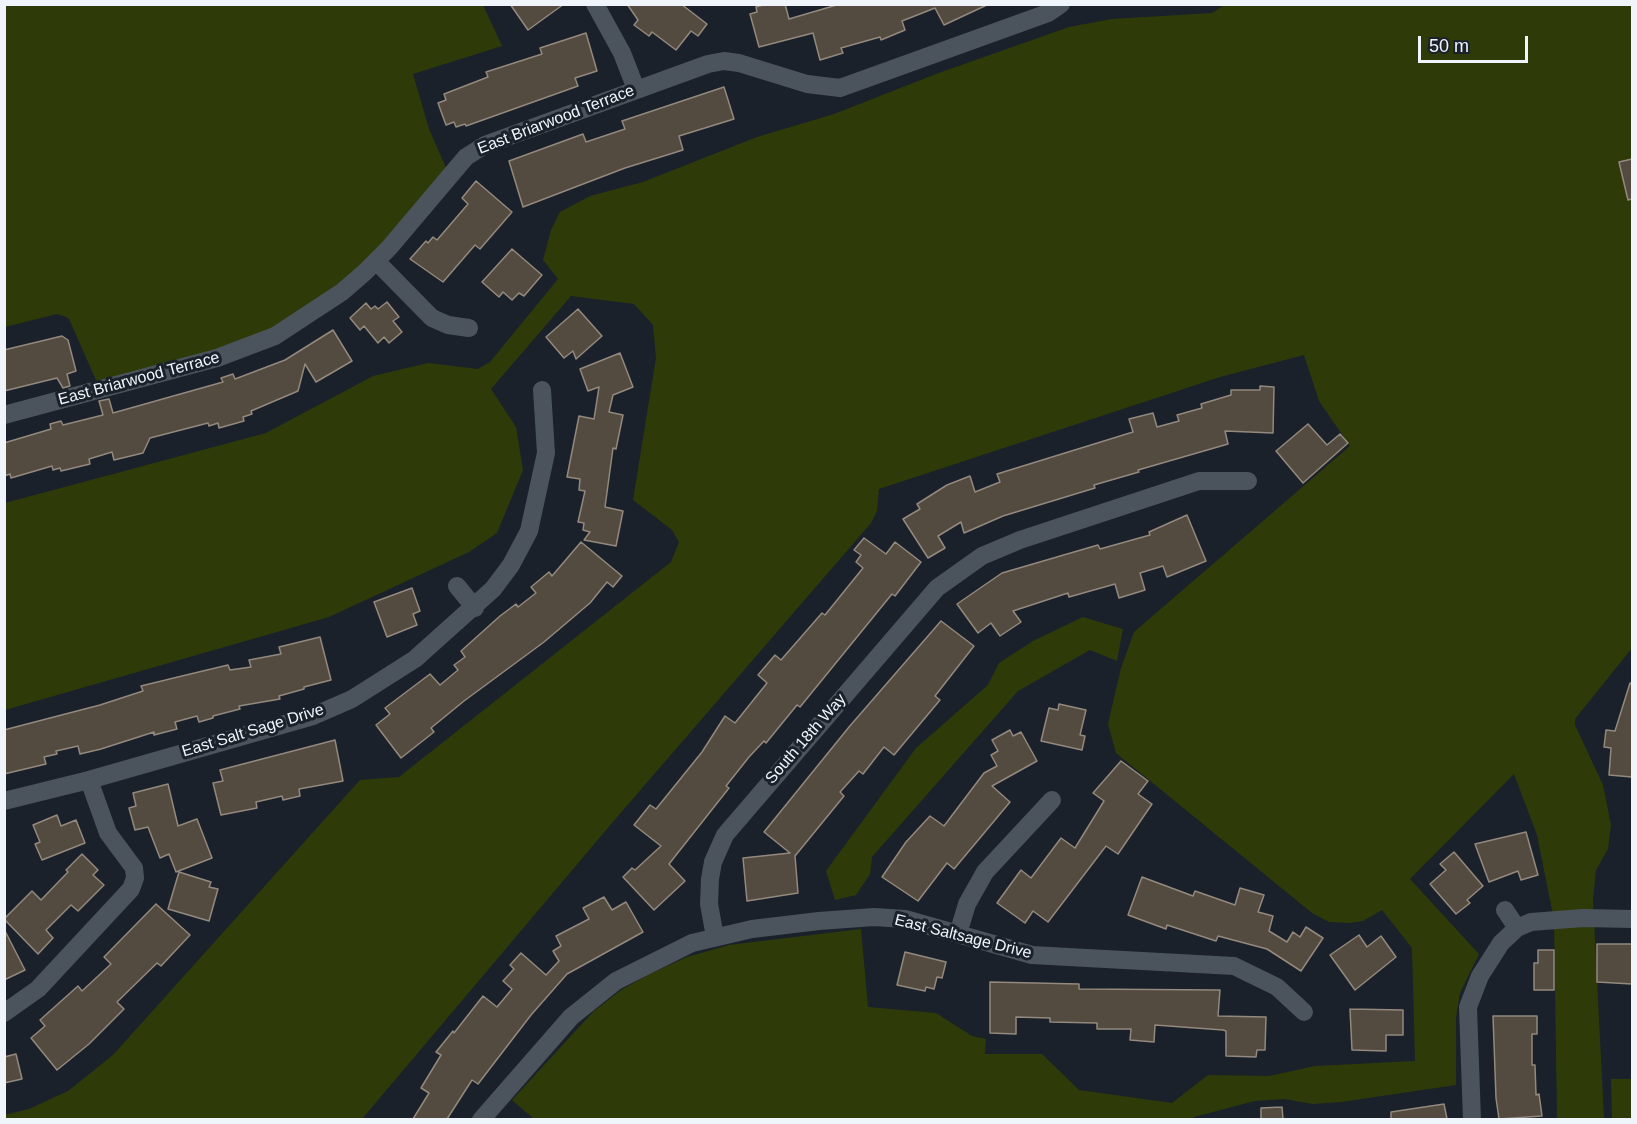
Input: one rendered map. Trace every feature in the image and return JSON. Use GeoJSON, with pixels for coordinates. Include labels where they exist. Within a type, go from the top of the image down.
{"type":"FeatureCollection","features":[{"type":"Feature","properties":{"kind":"street"},"geometry":{"type":"LineString","coordinates":[[595,4],[619,45],[636,89]]}},
{"type":"Feature","properties":{"kind":"street","name":"East Briarwood Terrace"},"geometry":{"type":"LineString","coordinates":[[4,416],[198,364],[251,347],[302,320],[342,292],[376,261],[474,150],[636,89],[708,64],[724,61],[739,63],[807,84],[840,88],[1037,17],[1061,4]]}},
{"type":"Feature","properties":{"kind":"street"},"geometry":{"type":"LineString","coordinates":[[376,261],[432,318],[448,325],[469,328]]}},
{"type":"Feature","properties":{"kind":"street","name":"East Salt Sage Drive"},"geometry":{"type":"LineString","coordinates":[[4,801],[89,780],[313,716],[352,699],[415,659],[475,608],[537,533],[546,453],[542,390]]}},
{"type":"Feature","properties":{"kind":"street","name":"South 18th Way"},"geometry":{"type":"LineString","coordinates":[[715,937],[709,904],[710,879],[713,862],[725,835],[922,604],[950,577],[999,548],[1177,487],[1217,479],[1248,481]]}},
{"type":"Feature","properties":{"kind":"street"},"geometry":{"type":"LineString","coordinates":[[457,586],[475,608]]}},
{"type":"Feature","properties":{"kind":"street"},"geometry":{"type":"LineString","coordinates":[[4,1013],[38,989],[131,889],[135,878],[134,868],[108,833],[89,780]]}},
{"type":"Feature","properties":{"kind":"street"},"geometry":{"type":"LineString","coordinates":[[958,934],[967,904],[985,872],[1052,800]]}},
{"type":"Feature","properties":{"kind":"street"},"geometry":{"type":"LineString","coordinates":[[1505,910],[1516,928]]}},
{"type":"Feature","properties":{"kind":"street","name":"East Saltsage Drive"},"geometry":{"type":"LineString","coordinates":[[715,937],[819,921],[874,916],[905,919],[1032,955],[1234,966],[1277,987],[1304,1012]]}},
{"type":"Feature","properties":{"kind":"street"},"geometry":{"type":"LineString","coordinates":[[1472,1119],[1468,1007],[1491,957],[1501,943],[1516,928],[1531,922],[1583,918],[1632,919]]}},
{"type":"Feature","properties":{"kind":"street"},"geometry":{"type":"LineString","coordinates":[[481,1119],[571,1017],[593,997],[642,965],[692,943],[715,937]]}},
{"type":"Feature","properties":{"kind":"green space"},"geometry":{"type":"Polygon","coordinates":[[[1226,4],[1632,5],[1632,648],[1575,719],[1575,725],[1603,785],[1611,825],[1608,849],[1596,870],[1593,900],[1604,1119],[1557,1119],[1554,920],[1537,835],[1514,774],[1410,879],[1479,954],[1460,993],[1456,1017],[1456,1085],[1341,1102],[1313,1104],[1284,1099],[1255,1101],[1194,1117],[1191,1120],[535,1120],[512,1100],[593,1012],[621,990],[650,974],[687,957],[729,945],[861,929],[868,1007],[936,1013],[972,1036],[986,1039],[985,1054],[1042,1054],[1079,1090],[1172,1103],[1208,1075],[1269,1076],[1315,1066],[1415,1061],[1412,948],[1382,910],[1363,921],[1349,923],[1329,922],[1312,913],[1116,753],[1108,724],[1121,668],[1134,632],[1350,446],[1319,401],[1304,355],[1220,377],[879,489],[877,511],[871,523],[612,823],[362,1119],[5,1120],[4,1115],[29,1109],[68,1091],[113,1055],[360,780],[399,777],[671,562],[679,542],[672,530],[633,500],[656,358],[653,325],[634,304],[571,296],[491,389],[516,427],[523,470],[497,533],[469,552],[329,617],[5,710],[5,503],[266,433],[373,376],[428,363],[478,369],[490,362],[558,279],[543,260],[551,230],[560,212],[590,196],[643,182],[757,137],[834,114],[936,74],[1069,27],[1112,19],[1212,13],[1226,4]]]}},
{"type":"Feature","properties":{"kind":"green space"},"geometry":{"type":"Polygon","coordinates":[[[4,5],[483,5],[502,46],[413,74],[429,129],[450,177],[389,248],[302,320],[100,389],[69,319],[57,314],[5,327],[4,5]]]}},
{"type":"Feature","properties":{"kind":"green space"},"geometry":{"type":"Polygon","coordinates":[[[1083,617],[1123,629],[1117,661],[1090,650],[1018,691],[872,857],[870,874],[856,895],[835,900],[826,871],[916,748],[988,685],[999,663],[1033,641],[1083,617]]]}},
{"type":"Feature","properties":{"kind":"green space"},"geometry":{"type":"Polygon","coordinates":[[[1611,1079],[1632,1079],[1632,1119],[1612,1119],[1611,1079]]]}},
{"type":"Feature","properties":{"kind":"building"},"geometry":{"type":"Polygon","coordinates":[[[510,4],[564,4],[528,30],[510,4]]]}},
{"type":"Feature","properties":{"kind":"building"},"geometry":{"type":"Polygon","coordinates":[[[627,4],[681,4],[707,24],[698,36],[691,31],[676,50],[652,32],[649,36],[634,25],[638,20],[627,4]]]}},
{"type":"Feature","properties":{"kind":"building"},"geometry":{"type":"Polygon","coordinates":[[[766,4],[785,4],[789,19],[840,4],[989,4],[944,25],[935,8],[902,21],[905,30],[881,40],[880,37],[841,48],[843,53],[820,60],[813,33],[759,47],[750,14],[757,12],[756,7],[766,4]]]}},
{"type":"Feature","properties":{"kind":"building"},"geometry":{"type":"Polygon","coordinates":[[[586,33],[597,71],[575,78],[578,86],[466,126],[465,124],[456,127],[454,122],[446,125],[438,103],[446,100],[444,94],[488,77],[486,72],[542,54],[540,48],[586,33]]]}},
{"type":"Feature","properties":{"kind":"building"},"geometry":{"type":"Polygon","coordinates":[[[724,87],[734,119],[679,136],[683,150],[625,168],[523,207],[509,161],[583,134],[586,142],[625,129],[622,121],[724,87]]]}},
{"type":"Feature","properties":{"kind":"building"},"geometry":{"type":"Polygon","coordinates":[[[1632,159],[1632,199],[1628,200],[1619,162],[1632,159]]]}},
{"type":"Feature","properties":{"kind":"building"},"geometry":{"type":"Polygon","coordinates":[[[476,181],[512,212],[480,249],[475,245],[443,282],[410,259],[426,241],[428,243],[433,237],[437,240],[468,204],[462,198],[476,181]]]}},
{"type":"Feature","properties":{"kind":"building"},"geometry":{"type":"Polygon","coordinates":[[[512,249],[542,275],[524,296],[519,293],[512,300],[503,292],[499,297],[482,282],[512,249]]]}},
{"type":"Feature","properties":{"kind":"building"},"geometry":{"type":"Polygon","coordinates":[[[387,302],[399,317],[393,321],[402,332],[389,343],[384,337],[378,343],[364,326],[360,330],[350,318],[366,303],[371,309],[375,306],[378,309],[387,302]]]}},
{"type":"Feature","properties":{"kind":"building"},"geometry":{"type":"Polygon","coordinates":[[[578,309],[602,336],[576,359],[573,351],[564,358],[546,337],[578,309]]]}},
{"type":"Feature","properties":{"kind":"building"},"geometry":{"type":"Polygon","coordinates":[[[333,330],[352,361],[316,382],[305,364],[298,391],[251,411],[252,414],[243,417],[244,421],[219,428],[218,423],[209,426],[208,423],[150,438],[143,453],[114,460],[112,452],[89,459],[90,464],[61,471],[60,468],[53,470],[52,466],[11,478],[10,474],[4,476],[4,443],[51,429],[50,424],[61,421],[63,425],[103,415],[99,401],[109,399],[113,413],[223,382],[221,378],[233,374],[235,379],[285,360],[333,330]]]}},
{"type":"Feature","properties":{"kind":"building"},"geometry":{"type":"Polygon","coordinates":[[[62,336],[68,340],[76,371],[67,374],[70,386],[63,388],[57,378],[4,391],[4,350],[62,336]]]}},
{"type":"Feature","properties":{"kind":"building"},"geometry":{"type":"Polygon","coordinates":[[[620,353],[633,387],[613,395],[609,412],[623,415],[616,449],[613,448],[605,507],[623,511],[616,546],[584,540],[590,532],[583,530],[584,523],[578,522],[585,491],[579,490],[580,479],[567,477],[579,416],[594,419],[599,387],[588,391],[580,369],[620,353]]]}},
{"type":"Feature","properties":{"kind":"building"},"geometry":{"type":"Polygon","coordinates":[[[1260,386],[1274,387],[1273,433],[1225,431],[1228,444],[1138,470],[1139,472],[1094,485],[1095,488],[1003,516],[964,533],[961,522],[938,536],[945,548],[928,558],[903,519],[920,509],[917,504],[947,485],[970,476],[975,492],[1000,482],[997,474],[1133,432],[1129,419],[1153,413],[1157,427],[1179,421],[1177,415],[1202,408],[1201,404],[1231,395],[1231,390],[1260,390],[1260,386]]]}},
{"type":"Feature","properties":{"kind":"building"},"geometry":{"type":"Polygon","coordinates":[[[1308,424],[1327,445],[1340,434],[1348,443],[1303,483],[1276,451],[1308,424]]]}},
{"type":"Feature","properties":{"kind":"building"},"geometry":{"type":"Polygon","coordinates":[[[1187,515],[1206,561],[1167,577],[1163,566],[1140,573],[1145,590],[1119,598],[1115,584],[1069,597],[1068,593],[1013,611],[1021,622],[1000,636],[991,623],[978,633],[957,604],[1002,573],[1098,545],[1100,549],[1150,535],[1149,532],[1187,515]]]}},
{"type":"Feature","properties":{"kind":"building"},"geometry":{"type":"Polygon","coordinates":[[[864,538],[886,554],[895,542],[921,562],[895,596],[892,594],[800,707],[797,705],[766,743],[764,741],[749,757],[726,786],[729,788],[669,864],[685,881],[654,910],[623,877],[632,868],[635,870],[661,846],[634,825],[650,805],[656,809],[702,752],[725,716],[735,723],[767,683],[758,675],[775,655],[781,660],[822,613],[825,615],[863,568],[856,562],[861,555],[854,550],[864,538]]]}},
{"type":"Feature","properties":{"kind":"building"},"geometry":{"type":"Polygon","coordinates":[[[581,542],[622,576],[613,587],[607,582],[590,603],[544,642],[431,728],[434,732],[401,758],[376,725],[390,714],[385,708],[430,674],[440,685],[458,670],[454,665],[465,657],[461,651],[500,616],[516,604],[518,607],[536,593],[531,587],[549,572],[552,576],[581,542]]]}},
{"type":"Feature","properties":{"kind":"building"},"geometry":{"type":"Polygon","coordinates":[[[412,588],[420,611],[413,614],[417,625],[387,637],[374,602],[412,588]]]}},
{"type":"Feature","properties":{"kind":"building"},"geometry":{"type":"Polygon","coordinates":[[[941,621],[974,646],[935,696],[940,700],[894,755],[884,747],[863,774],[859,771],[840,792],[844,796],[795,856],[798,893],[747,901],[743,858],[790,853],[764,832],[849,727],[941,621]]]}},
{"type":"Feature","properties":{"kind":"building"},"geometry":{"type":"Polygon","coordinates":[[[320,637],[331,680],[279,696],[280,699],[239,706],[240,709],[199,722],[197,716],[175,722],[177,729],[154,735],[154,732],[101,749],[80,754],[78,746],[56,751],[57,754],[44,757],[46,764],[4,774],[4,730],[100,705],[143,691],[141,686],[228,665],[230,670],[251,667],[249,660],[281,654],[279,647],[320,637]]]}},
{"type":"Feature","properties":{"kind":"building"},"geometry":{"type":"Polygon","coordinates":[[[1630,683],[1632,684],[1632,777],[1609,775],[1611,748],[1604,747],[1606,730],[1615,731],[1630,683]]]}},
{"type":"Feature","properties":{"kind":"building"},"geometry":{"type":"Polygon","coordinates":[[[1059,704],[1086,710],[1080,735],[1085,736],[1082,750],[1041,741],[1049,708],[1058,710],[1059,704]]]}},
{"type":"Feature","properties":{"kind":"building"},"geometry":{"type":"Polygon","coordinates":[[[1010,730],[1013,736],[1021,732],[1037,761],[992,786],[1010,802],[954,869],[947,863],[918,901],[882,877],[906,842],[930,816],[944,826],[984,773],[997,766],[991,755],[998,751],[992,740],[1010,730]]]}},
{"type":"Feature","properties":{"kind":"building"},"geometry":{"type":"Polygon","coordinates":[[[335,740],[343,781],[299,789],[300,796],[283,800],[282,796],[256,802],[257,808],[221,815],[213,783],[223,781],[220,770],[335,740]]]}},
{"type":"Feature","properties":{"kind":"building"},"geometry":{"type":"Polygon","coordinates":[[[1121,761],[1148,781],[1138,794],[1152,804],[1118,854],[1106,846],[1048,922],[1033,911],[1025,923],[997,903],[1021,870],[1031,878],[1061,838],[1075,848],[1104,801],[1093,793],[1121,761]]]}},
{"type":"Feature","properties":{"kind":"building"},"geometry":{"type":"Polygon","coordinates":[[[168,784],[178,826],[197,819],[212,858],[176,872],[169,854],[160,858],[148,827],[135,830],[129,808],[136,806],[133,793],[168,784]]]}},
{"type":"Feature","properties":{"kind":"building"},"geometry":{"type":"Polygon","coordinates":[[[57,815],[61,826],[76,820],[85,843],[42,860],[35,844],[40,842],[33,825],[57,815]]]}},
{"type":"Feature","properties":{"kind":"building"},"geometry":{"type":"Polygon","coordinates":[[[1526,832],[1538,875],[1521,880],[1518,871],[1489,882],[1475,844],[1526,832]]]}},
{"type":"Feature","properties":{"kind":"building"},"geometry":{"type":"Polygon","coordinates":[[[1454,852],[1483,886],[1467,900],[1470,903],[1456,914],[1430,884],[1446,870],[1440,864],[1454,852]]]}},
{"type":"Feature","properties":{"kind":"building"},"geometry":{"type":"Polygon","coordinates":[[[82,854],[98,870],[93,875],[104,885],[78,911],[71,905],[46,930],[53,938],[38,954],[4,919],[32,891],[41,900],[82,854]]]}},
{"type":"Feature","properties":{"kind":"building"},"geometry":{"type":"Polygon","coordinates":[[[179,872],[211,882],[209,887],[218,889],[209,921],[168,909],[179,872]]]}},
{"type":"Feature","properties":{"kind":"building"},"geometry":{"type":"Polygon","coordinates":[[[1142,877],[1193,896],[1195,891],[1235,905],[1240,888],[1264,895],[1258,912],[1273,916],[1269,931],[1287,942],[1293,932],[1300,937],[1306,927],[1323,938],[1301,971],[1267,949],[1218,936],[1216,941],[1167,925],[1166,929],[1128,915],[1142,877]]]}},
{"type":"Feature","properties":{"kind":"building"},"geometry":{"type":"Polygon","coordinates":[[[604,897],[612,910],[626,902],[643,932],[567,974],[531,1015],[478,1084],[472,1080],[447,1119],[413,1119],[429,1093],[421,1088],[441,1055],[436,1052],[483,996],[497,1007],[512,989],[503,981],[514,969],[510,965],[521,953],[546,975],[559,961],[553,951],[561,946],[556,936],[589,919],[583,908],[604,897]]]}},
{"type":"Feature","properties":{"kind":"building"},"geometry":{"type":"Polygon","coordinates":[[[156,904],[190,935],[161,966],[157,963],[117,1002],[124,1009],[89,1044],[57,1070],[31,1038],[45,1026],[40,1020],[78,986],[82,991],[111,964],[104,957],[156,904]]]}},
{"type":"Feature","properties":{"kind":"building"},"geometry":{"type":"Polygon","coordinates":[[[4,929],[25,970],[4,980],[4,929]]]}},
{"type":"Feature","properties":{"kind":"building"},"geometry":{"type":"Polygon","coordinates":[[[1359,935],[1367,947],[1381,936],[1396,957],[1355,990],[1330,955],[1359,935]]]}},
{"type":"Feature","properties":{"kind":"building"},"geometry":{"type":"Polygon","coordinates":[[[1597,944],[1632,944],[1632,984],[1597,982],[1597,944]]]}},
{"type":"Feature","properties":{"kind":"building"},"geometry":{"type":"Polygon","coordinates":[[[1538,950],[1554,950],[1554,990],[1534,990],[1534,963],[1538,963],[1538,950]]]}},
{"type":"Feature","properties":{"kind":"building"},"geometry":{"type":"Polygon","coordinates":[[[905,952],[946,962],[942,978],[937,977],[934,989],[926,987],[925,991],[897,985],[905,952]]]}},
{"type":"Feature","properties":{"kind":"building"},"geometry":{"type":"Polygon","coordinates":[[[990,982],[1079,984],[1079,989],[1220,990],[1218,1016],[1266,1017],[1265,1050],[1257,1050],[1256,1057],[1226,1056],[1226,1031],[1223,1030],[1155,1025],[1154,1042],[1130,1040],[1131,1029],[1097,1029],[1097,1023],[1050,1022],[1050,1018],[1016,1017],[1016,1034],[990,1033],[990,982]]]}},
{"type":"Feature","properties":{"kind":"building"},"geometry":{"type":"Polygon","coordinates":[[[1350,1009],[1403,1010],[1403,1035],[1386,1035],[1386,1051],[1352,1050],[1350,1009]]]}},
{"type":"Feature","properties":{"kind":"building"},"geometry":{"type":"Polygon","coordinates":[[[1493,1016],[1537,1016],[1537,1034],[1532,1034],[1532,1065],[1535,1065],[1536,1095],[1539,1094],[1542,1116],[1499,1119],[1493,1016]]]}},
{"type":"Feature","properties":{"kind":"building"},"geometry":{"type":"Polygon","coordinates":[[[16,1054],[22,1079],[4,1083],[4,1057],[16,1054]]]}},
{"type":"Feature","properties":{"kind":"building"},"geometry":{"type":"Polygon","coordinates":[[[1444,1104],[1447,1119],[1391,1119],[1391,1112],[1444,1104]]]}},
{"type":"Feature","properties":{"kind":"building"},"geometry":{"type":"Polygon","coordinates":[[[1282,1107],[1283,1119],[1261,1119],[1261,1108],[1282,1107]]]}}]}
